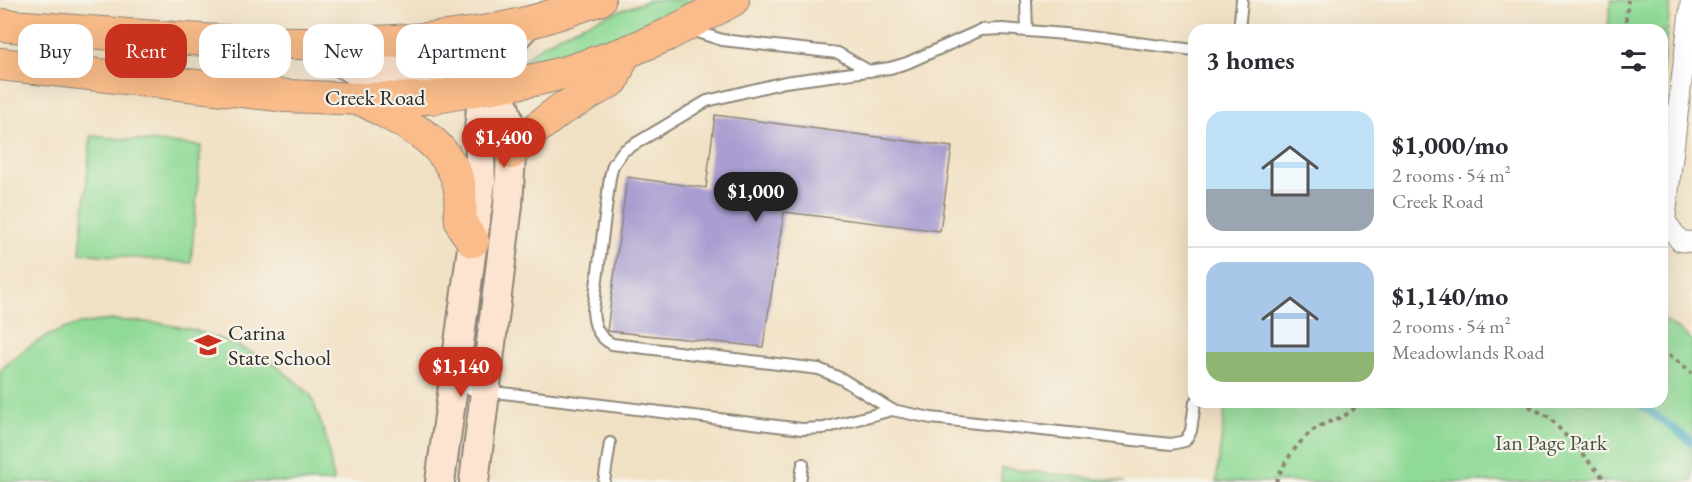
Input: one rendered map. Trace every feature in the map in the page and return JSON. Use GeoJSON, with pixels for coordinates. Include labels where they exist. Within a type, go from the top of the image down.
{"type":"FeatureCollection","features":[{"type":"Feature","properties":{"kind":"main road"},"geometry":{"type":"LineString","coordinates":[[384,41],[453,36],[529,22],[599,0]]}},
{"type":"Feature","properties":{"kind":"main road","name":"Creek Road"},"geometry":{"type":"LineString","coordinates":[[0,64],[244,92],[362,99],[430,98],[539,80],[624,53],[684,27],[734,0]]}},
{"type":"Feature","properties":{"kind":"main road"},"geometry":{"type":"LineString","coordinates":[[440,482],[481,182],[479,117],[498,56],[506,44],[529,22]]}},
{"type":"Feature","properties":{"kind":"main road"},"geometry":{"type":"LineString","coordinates":[[0,25],[245,43],[303,43]]}},
{"type":"Feature","properties":{"kind":"main road"},"geometry":{"type":"LineString","coordinates":[[511,153],[527,136],[560,110],[613,81],[624,53]]}},
{"type":"Feature","properties":{"kind":"main road"},"geometry":{"type":"LineString","coordinates":[[384,70],[456,70],[473,77],[504,106],[510,123],[508,205],[474,482]]}},
{"type":"Feature","properties":{"kind":"main road"},"geometry":{"type":"LineString","coordinates":[[362,99],[421,131],[437,144],[454,170],[462,199],[461,223],[473,241]]}},
{"type":"Feature","properties":{"kind":"street"},"geometry":{"type":"LineString","coordinates":[[1668,199],[1689,42],[1691,0]]}},
{"type":"Feature","properties":{"kind":"street"},"geometry":{"type":"LineString","coordinates":[[1668,225],[1680,241],[1692,242]]}},
{"type":"Feature","properties":{"kind":"lane"},"geometry":{"type":"LineString","coordinates":[[1026,0],[1027,30]]}},
{"type":"Feature","properties":{"kind":"lane"},"geometry":{"type":"LineString","coordinates":[[1240,24],[1242,0]]}},
{"type":"Feature","properties":{"kind":"lane"},"geometry":{"type":"LineString","coordinates":[[684,27],[722,40],[838,53],[869,72]]}},
{"type":"Feature","properties":{"kind":"lane"},"geometry":{"type":"LineString","coordinates":[[1188,49],[992,28],[981,30],[907,63],[869,72],[785,82],[707,101],[623,151],[613,165],[593,311],[597,332],[604,340],[612,344],[819,369],[842,379],[892,410],[931,418],[1171,444],[1185,441],[1189,436],[1194,408]]}},
{"type":"Feature","properties":{"kind":"lane"},"geometry":{"type":"LineString","coordinates":[[452,386],[802,429],[824,429],[892,410]]}},
{"type":"Feature","properties":{"kind":"lane"},"geometry":{"type":"LineString","coordinates":[[604,482],[610,443]]}},
{"type":"Feature","properties":{"kind":"lane"},"geometry":{"type":"LineString","coordinates":[[800,482],[803,464]]}},
{"type":"Feature","properties":{"kind":"path"},"geometry":{"type":"LineString","coordinates":[[1626,24],[1628,0]]}},
{"type":"Feature","properties":{"kind":"path"},"geometry":{"type":"LineString","coordinates":[[1668,355],[1692,373]]}},
{"type":"Feature","properties":{"kind":"path"},"geometry":{"type":"LineString","coordinates":[[1276,482],[1301,441],[1317,427],[1350,414],[1355,408]]}},
{"type":"Feature","properties":{"kind":"path"},"geometry":{"type":"LineString","coordinates":[[1532,408],[1549,417],[1607,482]]}},
{"type":"Feature","properties":{"kind":"green space"},"geometry":{"type":"Polygon","coordinates":[[[650,0],[715,0],[642,37],[527,67],[527,58],[543,45],[599,18],[650,0]]]}},
{"type":"Feature","properties":{"kind":"green space"},"geometry":{"type":"Polygon","coordinates":[[[1611,0],[1671,0],[1668,24],[1608,24],[1611,0]]]}},
{"type":"Feature","properties":{"kind":"green space"},"geometry":{"type":"Polygon","coordinates":[[[91,136],[201,146],[191,263],[80,253],[91,136]]]}},
{"type":"Feature","properties":{"kind":"green space"},"geometry":{"type":"Polygon","coordinates":[[[114,320],[159,323],[194,330],[226,341],[272,362],[311,395],[326,438],[334,482],[0,482],[0,371],[26,349],[65,328],[114,320]]]}},
{"type":"Feature","properties":{"kind":"green space","name":"Ian Page Park"},"geometry":{"type":"Polygon","coordinates":[[[1668,322],[1692,340],[1692,482],[1216,482],[1225,408],[1668,408],[1668,322]]]}},
{"type":"Feature","properties":{"kind":"green space"},"geometry":{"type":"Polygon","coordinates":[[[1002,468],[1124,482],[1001,482],[1002,468]]]}},
{"type":"Feature","properties":{"kind":"building"},"geometry":{"type":"Polygon","coordinates":[[[715,115],[952,147],[940,231],[784,212],[763,347],[607,331],[627,177],[706,188],[715,115]]]}},
{"type":"Feature","properties":{"kind":"waterway"},"geometry":{"type":"LineString","coordinates":[[1645,408],[1692,442]]}},
{"type":"Feature","properties":{"kind":"place","name":"Carina State School"},"geometry":{"type":"Point","coordinates":[208,345]}}]}
